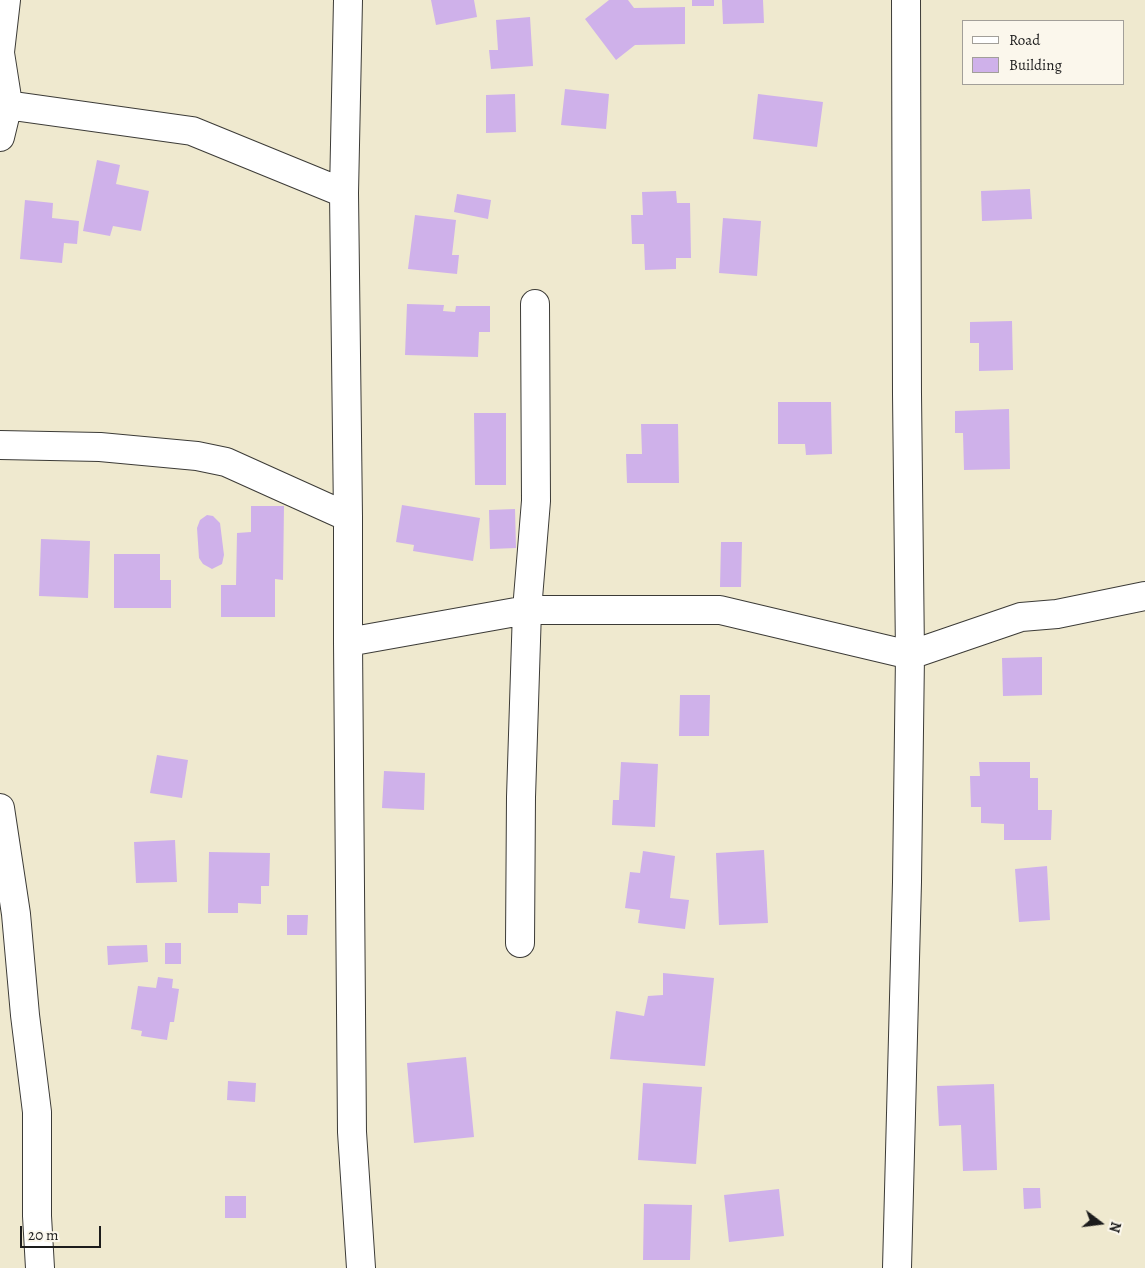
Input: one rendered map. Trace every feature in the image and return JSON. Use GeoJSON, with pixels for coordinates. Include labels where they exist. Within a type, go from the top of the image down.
{"type":"FeatureCollection","features":[{"type":"Feature","properties":{"kind":"street"},"geometry":{"type":"LineString","coordinates":[[0,137],[4,104],[0,52],[6,0]]}},
{"type":"Feature","properties":{"kind":"street"},"geometry":{"type":"LineString","coordinates":[[348,0],[344,193],[352,1132],[361,1268]]}},
{"type":"Feature","properties":{"kind":"street"},"geometry":{"type":"LineString","coordinates":[[897,1268],[907,882],[910,655],[906,0]]}},
{"type":"Feature","properties":{"kind":"street"},"geometry":{"type":"LineString","coordinates":[[4,104],[192,131],[344,193]]}},
{"type":"Feature","properties":{"kind":"street"},"geometry":{"type":"LineString","coordinates":[[520,943],[520,797],[527,610],[536,501],[534,304]]}},
{"type":"Feature","properties":{"kind":"street"},"geometry":{"type":"LineString","coordinates":[[0,445],[100,447],[197,456],[226,462],[348,517]]}},
{"type":"Feature","properties":{"kind":"street"},"geometry":{"type":"LineString","coordinates":[[348,642],[527,610],[720,610],[910,655],[1020,617],[1058,614],[1145,596]]}},
{"type":"Feature","properties":{"kind":"street"},"geometry":{"type":"LineString","coordinates":[[0,808],[16,914],[25,1015],[37,1112],[37,1216],[40,1268]]}},
{"type":"Feature","properties":{"kind":"building"},"geometry":{"type":"Polygon","coordinates":[[[431,0],[474,0],[477,17],[436,25],[431,0]]]}},
{"type":"Feature","properties":{"kind":"building"},"geometry":{"type":"Polygon","coordinates":[[[609,0],[628,0],[634,8],[685,7],[685,44],[635,45],[616,60],[585,19],[609,0]]]}},
{"type":"Feature","properties":{"kind":"building"},"geometry":{"type":"Polygon","coordinates":[[[692,0],[714,0],[714,6],[692,6],[692,0]]]}},
{"type":"Feature","properties":{"kind":"building"},"geometry":{"type":"Polygon","coordinates":[[[722,0],[763,0],[764,23],[723,24],[722,0]]]}},
{"type":"Feature","properties":{"kind":"building"},"geometry":{"type":"Polygon","coordinates":[[[530,17],[533,66],[491,69],[489,50],[498,50],[496,20],[530,17]]]}},
{"type":"Feature","properties":{"kind":"building"},"geometry":{"type":"Polygon","coordinates":[[[565,89],[609,94],[606,129],[561,125],[565,89]]]}},
{"type":"Feature","properties":{"kind":"building"},"geometry":{"type":"Polygon","coordinates":[[[515,94],[516,132],[486,133],[486,95],[515,94]]]}},
{"type":"Feature","properties":{"kind":"building"},"geometry":{"type":"Polygon","coordinates":[[[758,94],[823,102],[817,147],[753,139],[758,94]]]}},
{"type":"Feature","properties":{"kind":"building"},"geometry":{"type":"Polygon","coordinates":[[[97,160],[120,165],[116,184],[149,191],[141,231],[113,226],[110,236],[83,231],[97,160]]]}},
{"type":"Feature","properties":{"kind":"building"},"geometry":{"type":"Polygon","coordinates":[[[1030,189],[1032,219],[982,221],[981,191],[1030,189]]]}},
{"type":"Feature","properties":{"kind":"building"},"geometry":{"type":"Polygon","coordinates":[[[676,191],[677,203],[690,203],[691,258],[676,258],[676,269],[645,270],[644,244],[632,244],[631,215],[643,215],[642,192],[676,191]]]}},
{"type":"Feature","properties":{"kind":"building"},"geometry":{"type":"Polygon","coordinates":[[[457,194],[491,200],[488,219],[454,212],[457,194]]]}},
{"type":"Feature","properties":{"kind":"building"},"geometry":{"type":"Polygon","coordinates":[[[25,200],[53,203],[52,218],[79,221],[77,244],[64,243],[62,263],[20,259],[25,200]]]}},
{"type":"Feature","properties":{"kind":"building"},"geometry":{"type":"Polygon","coordinates":[[[415,215],[456,220],[452,255],[459,255],[457,274],[408,269],[415,215]]]}},
{"type":"Feature","properties":{"kind":"building"},"geometry":{"type":"Polygon","coordinates":[[[723,218],[761,221],[757,276],[719,273],[723,218]]]}},
{"type":"Feature","properties":{"kind":"building"},"geometry":{"type":"Polygon","coordinates":[[[407,304],[444,305],[443,311],[455,312],[456,306],[490,306],[490,332],[479,332],[478,357],[405,355],[407,304]]]}},
{"type":"Feature","properties":{"kind":"building"},"geometry":{"type":"Polygon","coordinates":[[[1012,321],[1013,370],[979,371],[979,343],[970,343],[970,322],[1012,321]]]}},
{"type":"Feature","properties":{"kind":"building"},"geometry":{"type":"Polygon","coordinates":[[[778,402],[831,402],[832,454],[806,455],[805,444],[778,444],[778,402]]]}},
{"type":"Feature","properties":{"kind":"building"},"geometry":{"type":"Polygon","coordinates":[[[1009,409],[1010,469],[964,470],[963,433],[955,433],[955,411],[1009,409]]]}},
{"type":"Feature","properties":{"kind":"building"},"geometry":{"type":"Polygon","coordinates":[[[474,413],[506,413],[506,485],[475,485],[474,413]]]}},
{"type":"Feature","properties":{"kind":"building"},"geometry":{"type":"Polygon","coordinates":[[[641,424],[678,424],[679,483],[627,483],[626,454],[642,454],[641,424]]]}},
{"type":"Feature","properties":{"kind":"building"},"geometry":{"type":"Polygon","coordinates":[[[402,505],[480,518],[473,561],[413,551],[414,545],[396,542],[402,505]]]}},
{"type":"Feature","properties":{"kind":"building"},"geometry":{"type":"Polygon","coordinates":[[[251,506],[284,506],[283,580],[275,579],[275,617],[221,617],[221,585],[236,585],[237,533],[251,532],[251,506]]]}},
{"type":"Feature","properties":{"kind":"building"},"geometry":{"type":"Polygon","coordinates":[[[515,509],[516,548],[490,549],[489,510],[515,509]]]}},
{"type":"Feature","properties":{"kind":"building"},"geometry":{"type":"Polygon","coordinates":[[[207,515],[213,516],[220,523],[224,555],[222,564],[212,569],[203,564],[199,558],[197,528],[200,520],[207,515]]]}},
{"type":"Feature","properties":{"kind":"building"},"geometry":{"type":"Polygon","coordinates":[[[41,539],[90,541],[88,598],[39,596],[41,539]]]}},
{"type":"Feature","properties":{"kind":"building"},"geometry":{"type":"Polygon","coordinates":[[[721,542],[742,542],[741,587],[720,587],[721,542]]]}},
{"type":"Feature","properties":{"kind":"building"},"geometry":{"type":"Polygon","coordinates":[[[114,554],[160,554],[160,580],[171,580],[171,608],[114,608],[114,554]]]}},
{"type":"Feature","properties":{"kind":"building"},"geometry":{"type":"Polygon","coordinates":[[[1042,657],[1042,695],[1003,696],[1002,658],[1042,657]]]}},
{"type":"Feature","properties":{"kind":"building"},"geometry":{"type":"Polygon","coordinates":[[[680,695],[710,695],[709,736],[679,736],[680,695]]]}},
{"type":"Feature","properties":{"kind":"building"},"geometry":{"type":"Polygon","coordinates":[[[157,755],[188,760],[182,798],[150,793],[157,755]]]}},
{"type":"Feature","properties":{"kind":"building"},"geometry":{"type":"Polygon","coordinates":[[[621,762],[658,764],[655,827],[612,825],[613,800],[619,800],[621,762]]]}},
{"type":"Feature","properties":{"kind":"building"},"geometry":{"type":"Polygon","coordinates":[[[979,762],[1030,762],[1030,778],[1038,778],[1038,810],[1052,810],[1051,840],[1004,840],[1004,824],[981,823],[981,807],[971,807],[970,776],[980,776],[979,762]]]}},
{"type":"Feature","properties":{"kind":"building"},"geometry":{"type":"Polygon","coordinates":[[[384,771],[425,773],[424,810],[382,808],[384,771]]]}},
{"type":"Feature","properties":{"kind":"building"},"geometry":{"type":"Polygon","coordinates":[[[175,840],[177,882],[136,883],[134,842],[175,840]]]}},
{"type":"Feature","properties":{"kind":"building"},"geometry":{"type":"Polygon","coordinates":[[[764,850],[768,923],[719,925],[716,853],[764,850]]]}},
{"type":"Feature","properties":{"kind":"building"},"geometry":{"type":"Polygon","coordinates":[[[643,851],[675,856],[670,898],[689,900],[685,929],[638,923],[640,910],[625,908],[630,872],[640,873],[643,851]]]}},
{"type":"Feature","properties":{"kind":"building"},"geometry":{"type":"Polygon","coordinates":[[[209,852],[270,853],[269,886],[261,886],[261,904],[238,903],[238,913],[208,913],[209,852]]]}},
{"type":"Feature","properties":{"kind":"building"},"geometry":{"type":"Polygon","coordinates":[[[1047,866],[1050,920],[1019,922],[1015,869],[1047,866]]]}},
{"type":"Feature","properties":{"kind":"building"},"geometry":{"type":"Polygon","coordinates":[[[287,915],[308,915],[307,935],[287,935],[287,915]]]}},
{"type":"Feature","properties":{"kind":"building"},"geometry":{"type":"Polygon","coordinates":[[[165,943],[181,943],[181,964],[165,964],[165,943]]]}},
{"type":"Feature","properties":{"kind":"building"},"geometry":{"type":"Polygon","coordinates":[[[147,945],[148,962],[108,965],[107,946],[147,945]]]}},
{"type":"Feature","properties":{"kind":"building"},"geometry":{"type":"Polygon","coordinates":[[[663,973],[714,978],[705,1066],[610,1059],[616,1011],[644,1016],[648,996],[663,995],[663,973]]]}},
{"type":"Feature","properties":{"kind":"building"},"geometry":{"type":"Polygon","coordinates":[[[158,977],[173,979],[172,988],[179,989],[174,1022],[170,1022],[167,1040],[141,1036],[142,1031],[131,1029],[138,986],[156,988],[158,977]]]}},
{"type":"Feature","properties":{"kind":"building"},"geometry":{"type":"Polygon","coordinates":[[[466,1057],[474,1137],[414,1143],[407,1063],[466,1057]]]}},
{"type":"Feature","properties":{"kind":"building"},"geometry":{"type":"Polygon","coordinates":[[[228,1081],[256,1083],[255,1102],[227,1100],[228,1081]]]}},
{"type":"Feature","properties":{"kind":"building"},"geometry":{"type":"Polygon","coordinates":[[[643,1083],[702,1087],[696,1164],[638,1160],[643,1083]]]}},
{"type":"Feature","properties":{"kind":"building"},"geometry":{"type":"Polygon","coordinates":[[[994,1084],[997,1170],[963,1171],[961,1125],[939,1126],[937,1086],[994,1084]]]}},
{"type":"Feature","properties":{"kind":"building"},"geometry":{"type":"Polygon","coordinates":[[[1023,1188],[1040,1188],[1041,1208],[1024,1209],[1023,1188]]]}},
{"type":"Feature","properties":{"kind":"building"},"geometry":{"type":"Polygon","coordinates":[[[779,1189],[784,1236],[729,1242],[724,1195],[779,1189]]]}},
{"type":"Feature","properties":{"kind":"building"},"geometry":{"type":"Polygon","coordinates":[[[225,1196],[246,1196],[246,1218],[225,1218],[225,1196]]]}},
{"type":"Feature","properties":{"kind":"building"},"geometry":{"type":"Polygon","coordinates":[[[644,1204],[692,1205],[690,1260],[643,1260],[644,1204]]]}}]}
